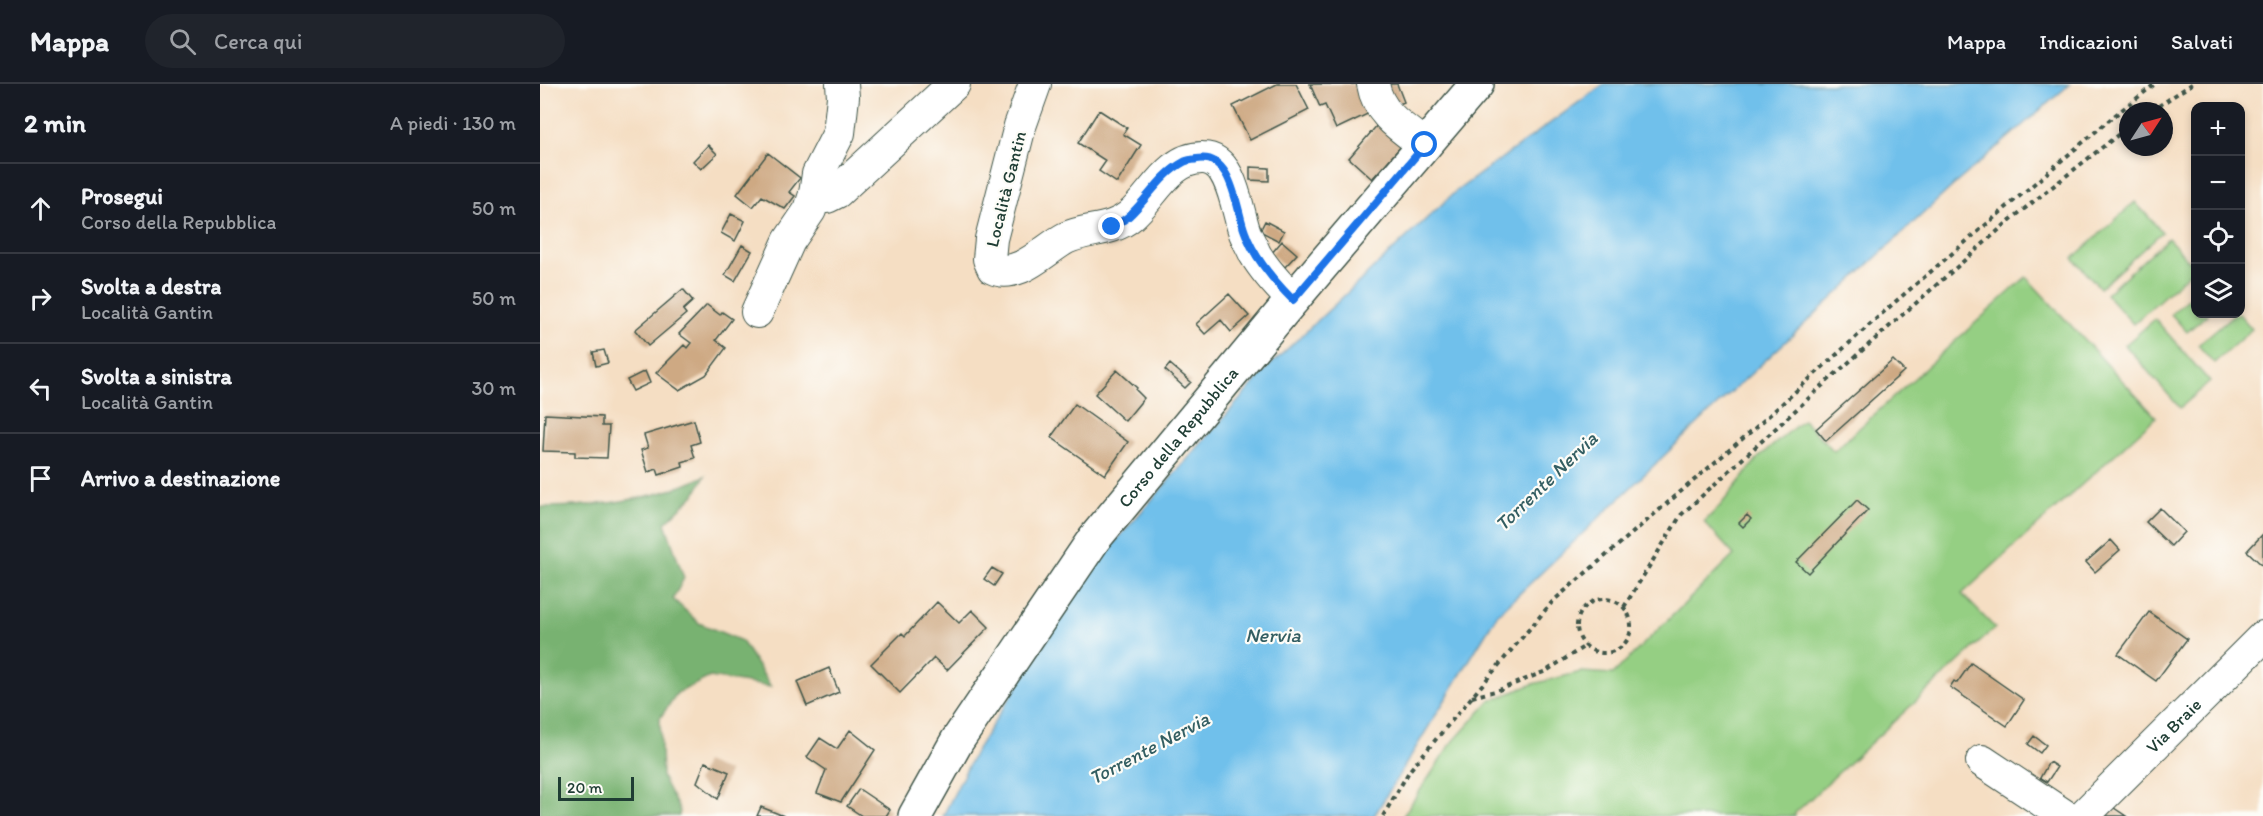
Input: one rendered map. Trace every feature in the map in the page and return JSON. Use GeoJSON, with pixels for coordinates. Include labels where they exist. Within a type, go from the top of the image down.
{"type":"FeatureCollection","features":[{"type":"Feature","properties":{"kind":"main road","name":"Corso della Repubblica"},"geometry":{"type":"LineString","coordinates":[[915,816],[957,741],[1094,539],[1477,84]]}},
{"type":"Feature","properties":{"kind":"street"},"geometry":{"type":"LineString","coordinates":[[758,312],[789,241],[810,210],[818,174],[839,133],[842,84]]}},
{"type":"Feature","properties":{"kind":"street"},"geometry":{"type":"LineString","coordinates":[[815,194],[826,197],[837,192],[954,84]]}},
{"type":"Feature","properties":{"kind":"street","name":"Località Gantin"},"geometry":{"type":"LineString","coordinates":[[1035,84],[1020,126],[991,239],[989,259],[993,268],[1001,272],[1014,269],[1028,263],[1067,237],[1112,227],[1130,216],[1162,179],[1184,161],[1204,157],[1217,163],[1226,172],[1238,204],[1245,233],[1257,257],[1278,285],[1293,300]]}},
{"type":"Feature","properties":{"kind":"street"},"geometry":{"type":"LineString","coordinates":[[1373,84],[1379,105],[1386,114],[1425,145]]}},
{"type":"Feature","properties":{"kind":"street","name":"Via Braie"},"geometry":{"type":"LineString","coordinates":[[2083,816],[2263,637]]}},
{"type":"Feature","properties":{"kind":"street"},"geometry":{"type":"LineString","coordinates":[[1982,762],[2065,816]]}},
{"type":"Feature","properties":{"kind":"path"},"geometry":{"type":"LineString","coordinates":[[1383,816],[1410,770],[1553,600],[1755,428],[1914,287],[2114,116],[2155,84]]}},
{"type":"Feature","properties":{"kind":"path"},"geometry":{"type":"LineString","coordinates":[[2165,102],[2192,84]]}},
{"type":"Feature","properties":{"kind":"path"},"geometry":{"type":"LineString","coordinates":[[1624,607],[1681,515],[1823,385],[2009,221],[2119,134]]}},
{"type":"Feature","properties":{"kind":"path"},"geometry":{"type":"LineString","coordinates":[[1601,598],[1613,600],[1624,607],[1630,619],[1630,633],[1623,645],[1611,652],[1597,652],[1585,646],[1578,636],[1576,623],[1580,611],[1589,602],[1601,598]]}},
{"type":"Feature","properties":{"kind":"path"},"geometry":{"type":"LineString","coordinates":[[1471,697],[1499,690],[1546,672],[1585,646]]}},
{"type":"Feature","properties":{"kind":"green space"},"geometry":{"type":"Polygon","coordinates":[[[2135,202],[2162,232],[2100,288],[2073,258],[2135,202]]]}},
{"type":"Feature","properties":{"kind":"green space"},"geometry":{"type":"Polygon","coordinates":[[[2168,238],[2191,264],[2191,272],[2133,324],[2106,294],[2168,238]]]}},
{"type":"Feature","properties":{"kind":"green space"},"geometry":{"type":"Polygon","coordinates":[[[2026,277],[2156,417],[1962,594],[1995,628],[1795,813],[1795,816],[1403,816],[1451,744],[1490,701],[1533,684],[1581,672],[1613,674],[1734,555],[1704,522],[1720,506],[1758,458],[1803,420],[1834,451],[2026,277]]]}},
{"type":"Feature","properties":{"kind":"green space"},"geometry":{"type":"Polygon","coordinates":[[[2191,296],[2191,318],[2203,318],[2187,332],[2171,314],[2191,296]]]}},
{"type":"Feature","properties":{"kind":"green space"},"geometry":{"type":"Polygon","coordinates":[[[2229,318],[2242,318],[2252,329],[2214,363],[2198,345],[2229,318]]]}},
{"type":"Feature","properties":{"kind":"green space"},"geometry":{"type":"Polygon","coordinates":[[[2155,319],[2210,382],[2180,408],[2125,345],[2155,319]]]}},
{"type":"Feature","properties":{"kind":"green space"},"geometry":{"type":"Polygon","coordinates":[[[705,476],[695,494],[665,523],[684,578],[673,599],[699,623],[742,641],[771,687],[710,677],[677,693],[660,718],[662,777],[680,811],[679,816],[540,816],[540,507],[603,504],[646,496],[705,476]]]}},
{"type":"Feature","properties":{"kind":"water","name":"Nervia"},"geometry":{"type":"Polygon","coordinates":[[[1604,84],[2070,84],[1956,183],[1712,410],[1497,615],[1374,816],[943,816],[975,752],[1093,567],[1268,367],[1455,192],[1604,84]]]}},
{"type":"Feature","properties":{"kind":"building"},"geometry":{"type":"Polygon","coordinates":[[[1277,84],[1296,84],[1309,110],[1250,140],[1233,106],[1277,84]]]}},
{"type":"Feature","properties":{"kind":"building"},"geometry":{"type":"Polygon","coordinates":[[[1310,84],[1364,84],[1376,110],[1336,129],[1325,105],[1320,107],[1310,84]]]}},
{"type":"Feature","properties":{"kind":"building"},"geometry":{"type":"Polygon","coordinates":[[[1382,84],[1397,84],[1404,102],[1391,107],[1382,84]]]}},
{"type":"Feature","properties":{"kind":"building"},"geometry":{"type":"Polygon","coordinates":[[[1099,110],[1127,128],[1123,134],[1141,145],[1117,183],[1099,171],[1106,161],[1078,143],[1099,110]]]}},
{"type":"Feature","properties":{"kind":"building"},"geometry":{"type":"Polygon","coordinates":[[[1379,123],[1403,144],[1372,179],[1349,158],[1379,123]]]}},
{"type":"Feature","properties":{"kind":"building"},"geometry":{"type":"Polygon","coordinates":[[[708,145],[717,154],[701,169],[693,161],[708,145]]]}},
{"type":"Feature","properties":{"kind":"building"},"geometry":{"type":"Polygon","coordinates":[[[768,153],[800,178],[789,192],[795,196],[785,209],[762,196],[753,207],[737,194],[768,153]]]}},
{"type":"Feature","properties":{"kind":"building"},"geometry":{"type":"Polygon","coordinates":[[[1250,167],[1269,168],[1269,181],[1250,180],[1250,167]]]}},
{"type":"Feature","properties":{"kind":"building"},"geometry":{"type":"Polygon","coordinates":[[[731,214],[745,221],[735,241],[721,233],[731,214]]]}},
{"type":"Feature","properties":{"kind":"building"},"geometry":{"type":"Polygon","coordinates":[[[1265,221],[1284,231],[1279,241],[1260,231],[1265,221]]]}},
{"type":"Feature","properties":{"kind":"building"},"geometry":{"type":"Polygon","coordinates":[[[1282,241],[1297,254],[1285,267],[1271,254],[1282,241]]]}},
{"type":"Feature","properties":{"kind":"building"},"geometry":{"type":"Polygon","coordinates":[[[742,245],[752,251],[735,281],[725,275],[742,245]]]}},
{"type":"Feature","properties":{"kind":"building"},"geometry":{"type":"Polygon","coordinates":[[[683,289],[693,301],[683,310],[686,314],[648,346],[635,330],[683,289]]]}},
{"type":"Feature","properties":{"kind":"building"},"geometry":{"type":"Polygon","coordinates":[[[1229,294],[1249,316],[1231,332],[1221,320],[1205,334],[1196,324],[1229,294]]]}},
{"type":"Feature","properties":{"kind":"building"},"geometry":{"type":"Polygon","coordinates":[[[707,305],[720,315],[722,312],[732,319],[716,340],[726,348],[706,375],[679,390],[656,373],[684,345],[687,348],[691,343],[679,334],[707,305]]]}},
{"type":"Feature","properties":{"kind":"building"},"geometry":{"type":"Polygon","coordinates":[[[604,350],[608,363],[596,366],[593,352],[604,350]]]}},
{"type":"Feature","properties":{"kind":"building"},"geometry":{"type":"Polygon","coordinates":[[[1893,360],[1904,371],[1826,441],[1816,429],[1893,360]]]}},
{"type":"Feature","properties":{"kind":"building"},"geometry":{"type":"Polygon","coordinates":[[[1170,364],[1191,382],[1185,388],[1165,370],[1170,364]]]}},
{"type":"Feature","properties":{"kind":"building"},"geometry":{"type":"Polygon","coordinates":[[[1117,370],[1137,388],[1136,390],[1144,398],[1125,421],[1095,394],[1117,370]]]}},
{"type":"Feature","properties":{"kind":"building"},"geometry":{"type":"Polygon","coordinates":[[[645,371],[650,383],[633,391],[627,380],[645,371]]]}},
{"type":"Feature","properties":{"kind":"building"},"geometry":{"type":"Polygon","coordinates":[[[1075,404],[1128,442],[1105,475],[1051,437],[1075,404]]]}},
{"type":"Feature","properties":{"kind":"building"},"geometry":{"type":"Polygon","coordinates":[[[545,414],[602,417],[602,426],[609,426],[607,458],[575,457],[575,452],[543,451],[545,414]]]}},
{"type":"Feature","properties":{"kind":"building"},"geometry":{"type":"Polygon","coordinates":[[[694,420],[700,442],[691,445],[695,458],[682,462],[683,467],[659,475],[657,469],[648,472],[641,450],[648,448],[644,435],[694,420]]]}},
{"type":"Feature","properties":{"kind":"building"},"geometry":{"type":"Polygon","coordinates":[[[1857,500],[1868,510],[1808,573],[1796,562],[1857,500]]]}},
{"type":"Feature","properties":{"kind":"building"},"geometry":{"type":"Polygon","coordinates":[[[2160,508],[2184,532],[2171,546],[2146,522],[2160,508]]]}},
{"type":"Feature","properties":{"kind":"building"},"geometry":{"type":"Polygon","coordinates":[[[1747,515],[1751,519],[1743,527],[1739,523],[1747,515]]]}},
{"type":"Feature","properties":{"kind":"building"},"geometry":{"type":"Polygon","coordinates":[[[2263,534],[2263,566],[2247,551],[2263,534]]]}},
{"type":"Feature","properties":{"kind":"building"},"geometry":{"type":"Polygon","coordinates":[[[2111,540],[2120,550],[2095,572],[2086,562],[2111,540]]]}},
{"type":"Feature","properties":{"kind":"building"},"geometry":{"type":"Polygon","coordinates":[[[992,568],[1002,574],[994,586],[984,579],[992,568]]]}},
{"type":"Feature","properties":{"kind":"building"},"geometry":{"type":"Polygon","coordinates":[[[937,602],[959,623],[972,610],[989,627],[947,670],[934,658],[900,693],[871,664],[902,633],[905,636],[937,602]]]}},
{"type":"Feature","properties":{"kind":"building"},"geometry":{"type":"Polygon","coordinates":[[[2149,612],[2187,639],[2156,681],[2118,654],[2149,612]]]}},
{"type":"Feature","properties":{"kind":"building"},"geometry":{"type":"Polygon","coordinates":[[[1971,663],[2024,700],[2007,726],[1950,687],[1954,681],[1957,683],[1971,663]]]}},
{"type":"Feature","properties":{"kind":"building"},"geometry":{"type":"Polygon","coordinates":[[[829,668],[839,692],[807,706],[797,682],[829,668]]]}},
{"type":"Feature","properties":{"kind":"building"},"geometry":{"type":"Polygon","coordinates":[[[850,730],[875,750],[841,802],[817,793],[826,770],[807,757],[820,738],[837,749],[850,730]]]}},
{"type":"Feature","properties":{"kind":"building"},"geometry":{"type":"Polygon","coordinates":[[[2034,736],[2046,745],[2040,753],[2028,744],[2034,736]]]}},
{"type":"Feature","properties":{"kind":"building"},"geometry":{"type":"Polygon","coordinates":[[[705,762],[729,772],[718,799],[697,782],[705,762]]]}},
{"type":"Feature","properties":{"kind":"building"},"geometry":{"type":"Polygon","coordinates":[[[2049,762],[2057,767],[2047,782],[2040,778],[2049,762]]]}},
{"type":"Feature","properties":{"kind":"building"},"geometry":{"type":"Polygon","coordinates":[[[859,789],[890,810],[886,816],[862,816],[847,806],[859,789]]]}},
{"type":"Feature","properties":{"kind":"building"},"geometry":{"type":"Polygon","coordinates":[[[2111,806],[2126,816],[2104,816],[2111,806]]]}},
{"type":"Feature","properties":{"kind":"building"},"geometry":{"type":"Polygon","coordinates":[[[761,807],[784,816],[757,816],[761,807]]]}},
{"type":"Feature","properties":{"kind":"route"},"geometry":{"type":"LineString","coordinates":[[1112,227],[1130,216],[1162,179],[1184,161],[1204,157],[1217,163],[1226,172],[1238,204],[1245,233],[1257,257],[1278,285],[1293,300],[1425,145]]}},
{"type":"Feature","properties":{"kind":"water label","name":"Torrente Nervia"},"geometry":{"type":"Point","coordinates":[1546,481]}},
{"type":"Feature","properties":{"kind":"water label","name":"Torrente Nervia"},"geometry":{"type":"Point","coordinates":[1149,748]}}]}
